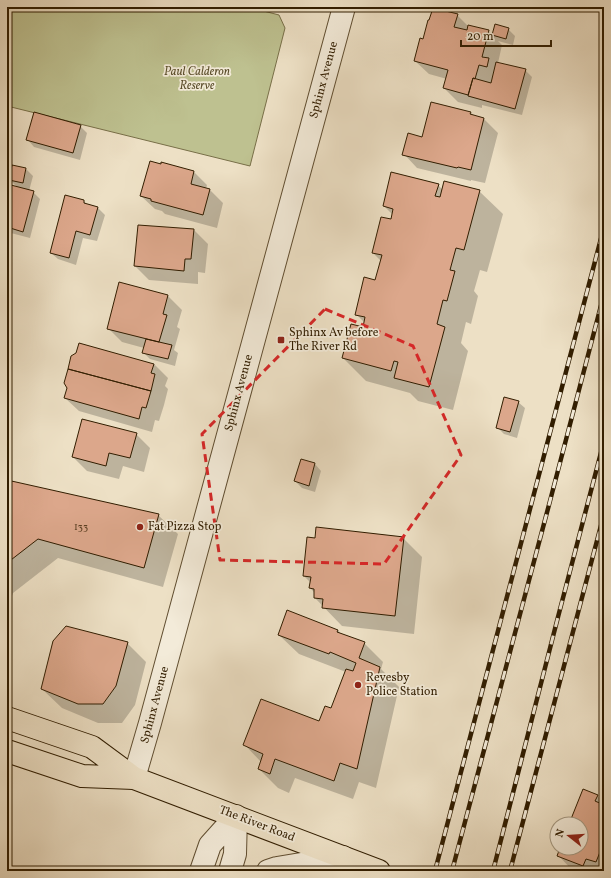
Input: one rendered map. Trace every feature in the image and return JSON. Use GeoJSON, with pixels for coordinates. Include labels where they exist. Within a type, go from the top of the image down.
{"type":"FeatureCollection","features":[{"type":"Feature","properties":{"kind":"main road","name":"The River Road"},"geometry":{"type":"LineString","coordinates":[[7,718],[92,747],[134,778],[379,871]]}},
{"type":"Feature","properties":{"kind":"main road","name":"The River Road"},"geometry":{"type":"LineString","coordinates":[[7,751],[82,776],[134,778]]}},
{"type":"Feature","properties":{"kind":"street","name":"Sphinx Avenue"},"geometry":{"type":"LineString","coordinates":[[134,778],[344,7]]}},
{"type":"Feature","properties":{"kind":"street"},"geometry":{"type":"LineString","coordinates":[[200,871],[210,845],[236,816]]}},
{"type":"Feature","properties":{"kind":"street"},"geometry":{"type":"LineString","coordinates":[[230,871],[235,854],[236,816]]}},
{"type":"Feature","properties":{"kind":"street"},"geometry":{"type":"LineString","coordinates":[[268,871],[277,868],[343,857]]}},
{"type":"Feature","properties":{"kind":"highlighted area"},"geometry":{"type":"Polygon","coordinates":[[[325,309],[413,346],[461,455],[384,564],[220,560],[202,434],[325,309]]]}},
{"type":"Feature","properties":{"kind":"green space","name":"Paul Calderon Reserve"},"geometry":{"type":"Polygon","coordinates":[[[7,7],[248,7],[279,15],[285,28],[250,166],[7,106],[7,7]]]}},
{"type":"Feature","properties":{"kind":"building"},"geometry":{"type":"Polygon","coordinates":[[[433,8],[458,14],[454,27],[467,30],[468,25],[489,30],[482,57],[489,58],[487,67],[479,65],[468,95],[443,88],[448,70],[414,61],[420,38],[423,39],[433,8]]]}},
{"type":"Feature","properties":{"kind":"building"},"geometry":{"type":"Polygon","coordinates":[[[495,24],[509,28],[506,39],[492,35],[495,24]]]}},
{"type":"Feature","properties":{"kind":"building"},"geometry":{"type":"Polygon","coordinates":[[[496,62],[526,69],[515,109],[468,96],[473,78],[491,83],[496,62]]]}},
{"type":"Feature","properties":{"kind":"building"},"geometry":{"type":"Polygon","coordinates":[[[431,102],[471,112],[470,114],[484,118],[471,170],[402,155],[408,133],[422,137],[431,102]]]}},
{"type":"Feature","properties":{"kind":"building"},"geometry":{"type":"Polygon","coordinates":[[[34,112],[81,125],[73,153],[26,140],[34,112]]]}},
{"type":"Feature","properties":{"kind":"building"},"geometry":{"type":"Polygon","coordinates":[[[150,161],[161,164],[161,162],[194,171],[191,184],[210,189],[203,215],[151,201],[151,199],[140,196],[150,161]]]}},
{"type":"Feature","properties":{"kind":"building"},"geometry":{"type":"Polygon","coordinates":[[[12,165],[26,168],[23,183],[9,180],[12,165]]]}},
{"type":"Feature","properties":{"kind":"building"},"geometry":{"type":"Polygon","coordinates":[[[391,172],[439,184],[435,196],[440,197],[444,181],[480,190],[464,250],[456,248],[450,270],[455,271],[447,301],[443,300],[437,324],[445,327],[429,387],[394,378],[398,362],[394,361],[391,371],[342,358],[351,324],[363,327],[365,317],[355,315],[364,277],[375,280],[382,255],[372,253],[381,217],[391,219],[393,209],[383,206],[391,172]]]}},
{"type":"Feature","properties":{"kind":"building"},"geometry":{"type":"Polygon","coordinates":[[[7,184],[34,191],[23,232],[7,227],[7,184]]]}},
{"type":"Feature","properties":{"kind":"building"},"geometry":{"type":"Polygon","coordinates":[[[65,195],[84,200],[84,203],[98,207],[90,235],[76,231],[69,258],[50,253],[65,195]]]}},
{"type":"Feature","properties":{"kind":"building"},"geometry":{"type":"Polygon","coordinates":[[[138,225],[194,229],[191,259],[185,259],[184,271],[134,266],[138,225]]]}},
{"type":"Feature","properties":{"kind":"building"},"geometry":{"type":"Polygon","coordinates":[[[119,282],[168,295],[163,314],[167,315],[159,342],[107,329],[119,282]]]}},
{"type":"Feature","properties":{"kind":"building"},"geometry":{"type":"Polygon","coordinates":[[[146,339],[172,345],[168,359],[142,353],[146,339]]]}},
{"type":"Feature","properties":{"kind":"building"},"geometry":{"type":"Polygon","coordinates":[[[79,343],[154,364],[151,373],[155,374],[151,391],[68,369],[71,356],[76,353],[79,343]]]}},
{"type":"Feature","properties":{"kind":"building"},"geometry":{"type":"Polygon","coordinates":[[[68,369],[151,391],[146,408],[142,407],[139,419],[64,398],[67,388],[64,383],[68,369]]]}},
{"type":"Feature","properties":{"kind":"building"},"geometry":{"type":"Polygon","coordinates":[[[504,397],[519,401],[510,432],[496,428],[504,397]]]}},
{"type":"Feature","properties":{"kind":"building"},"geometry":{"type":"Polygon","coordinates":[[[82,419],[137,433],[130,458],[109,453],[106,466],[72,457],[82,419]]]}},
{"type":"Feature","properties":{"kind":"building"},"geometry":{"type":"Polygon","coordinates":[[[301,459],[315,463],[309,486],[294,481],[301,459]]]}},
{"type":"Feature","properties":{"kind":"building"},"geometry":{"type":"Polygon","coordinates":[[[7,480],[159,514],[144,568],[38,539],[7,563],[7,480]]]}},
{"type":"Feature","properties":{"kind":"building"},"geometry":{"type":"Polygon","coordinates":[[[316,527],[404,537],[395,616],[322,608],[323,599],[314,598],[314,589],[309,588],[311,577],[303,576],[307,537],[315,538],[316,527]]]}},
{"type":"Feature","properties":{"kind":"building","name":"Revesby Police Station"},"geometry":{"type":"Polygon","coordinates":[[[287,610],[338,630],[337,632],[365,642],[359,658],[380,667],[357,769],[340,763],[334,781],[275,759],[270,774],[258,769],[263,754],[243,745],[261,699],[319,721],[325,706],[331,708],[346,669],[353,671],[356,663],[330,652],[329,654],[278,635],[287,610]]]}},
{"type":"Feature","properties":{"kind":"building"},"geometry":{"type":"Polygon","coordinates":[[[66,626],[128,642],[116,686],[103,704],[78,704],[41,689],[53,641],[66,626]]]}},
{"type":"Feature","properties":{"kind":"building"},"geometry":{"type":"Polygon","coordinates":[[[583,789],[598,795],[595,801],[604,805],[601,812],[604,813],[604,842],[596,862],[586,859],[583,866],[557,856],[589,856],[589,816],[572,816],[583,789]]]}},
{"type":"Feature","properties":{"kind":"railway"},"geometry":{"type":"LineString","coordinates":[[435,871],[604,227]]}},
{"type":"Feature","properties":{"kind":"railway"},"geometry":{"type":"LineString","coordinates":[[452,871],[604,294]]}},
{"type":"Feature","properties":{"kind":"railway"},"geometry":{"type":"LineString","coordinates":[[493,871],[604,441]]}},
{"type":"Feature","properties":{"kind":"railway"},"geometry":{"type":"LineString","coordinates":[[510,871],[604,514]]}},
{"type":"Feature","properties":{"kind":"place","name":"Sphinx Av before The River Rd"},"geometry":{"type":"Point","coordinates":[281,340]}},
{"type":"Feature","properties":{"kind":"place","name":"Fat Pizza Stop"},"geometry":{"type":"Point","coordinates":[140,527]}},
{"type":"Feature","properties":{"kind":"place","name":"Revesby Police Station"},"geometry":{"type":"Point","coordinates":[358,685]}}]}
